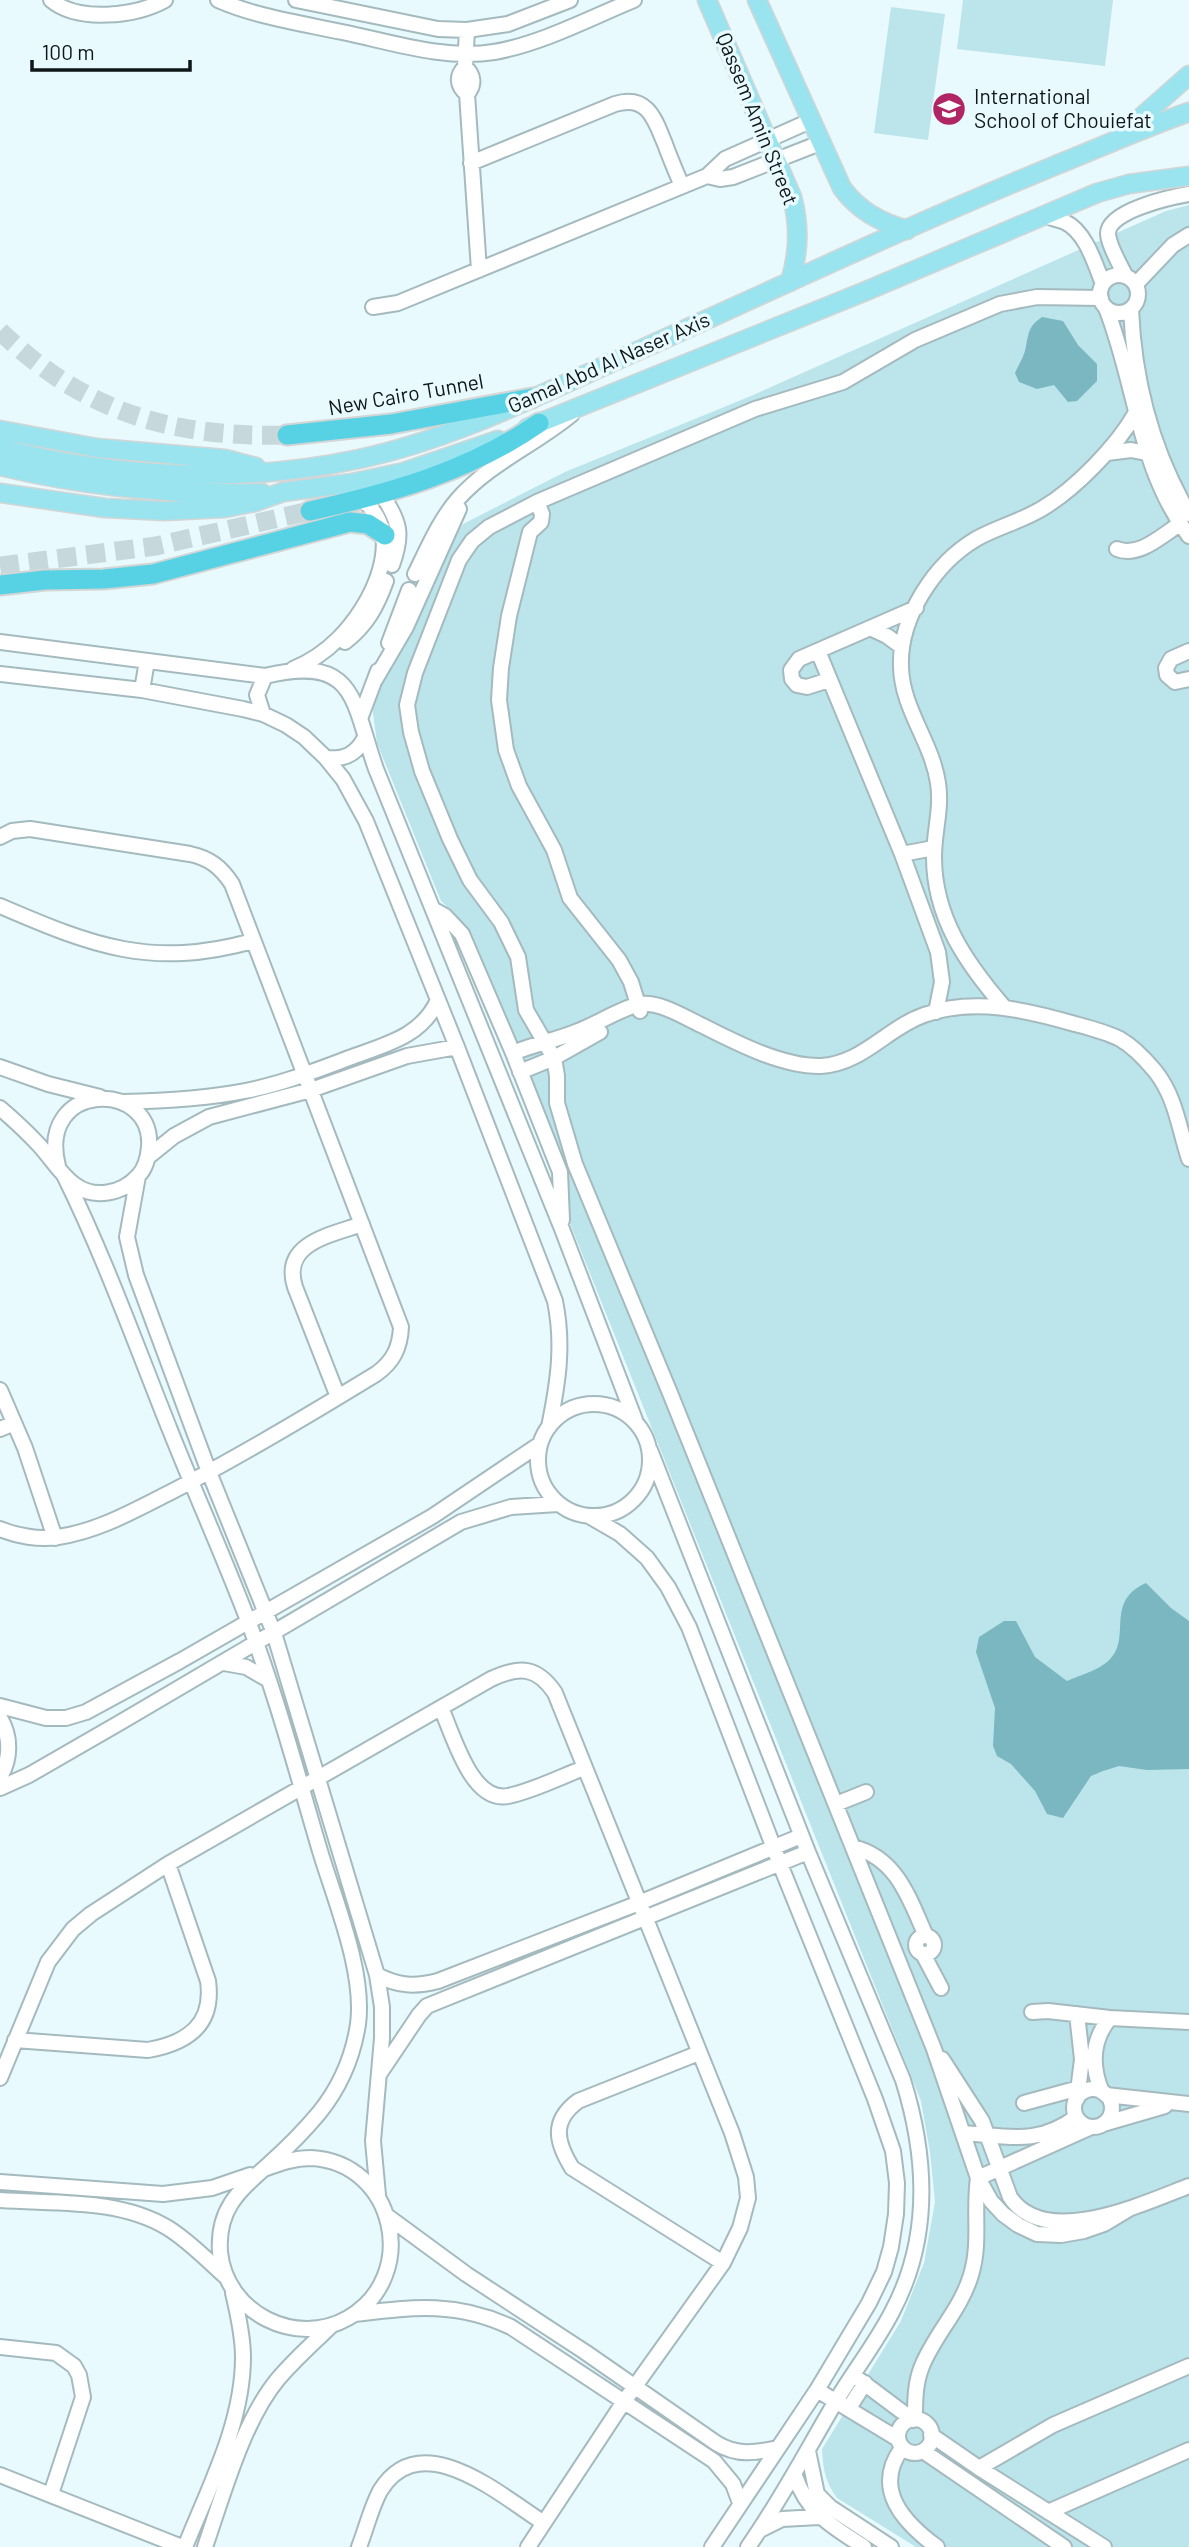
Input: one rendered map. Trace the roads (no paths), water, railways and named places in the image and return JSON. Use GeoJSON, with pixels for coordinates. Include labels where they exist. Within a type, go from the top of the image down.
{"type":"FeatureCollection","features":[{"type":"Feature","properties":{"kind":"highway","name":"New Cairo Tunnel"},"geometry":{"type":"LineString","coordinates":[[287,435],[391,424],[532,398]]}},
{"type":"Feature","properties":{"kind":"highway"},"geometry":{"type":"LineString","coordinates":[[310,511],[382,494],[466,465],[511,442],[539,423]]}},
{"type":"Feature","properties":{"kind":"highway"},"geometry":{"type":"LineString","coordinates":[[0,585],[44,580],[153,575],[350,522],[368,524],[385,535]]}},
{"type":"Feature","properties":{"kind":"main road","name":"Qassem Amin Street"},"geometry":{"type":"LineString","coordinates":[[707,0],[792,197],[797,221],[797,258],[790,282]]}},
{"type":"Feature","properties":{"kind":"main road"},"geometry":{"type":"LineString","coordinates":[[757,0],[836,180],[855,204],[881,221],[907,230]]}},
{"type":"Feature","properties":{"kind":"main road"},"geometry":{"type":"LineString","coordinates":[[1112,141],[1189,75]]}},
{"type":"Feature","properties":{"kind":"main road","name":"Gamal Abd Al Naser Axis"},"geometry":{"type":"LineString","coordinates":[[0,430],[97,447],[225,459],[269,472],[348,461],[416,444],[473,424],[907,230],[1112,141],[1189,112]]}},
{"type":"Feature","properties":{"kind":"main road","name":"Gamal Abd Al Naser Axis"},"geometry":{"type":"LineString","coordinates":[[0,494],[85,507],[175,511],[240,506],[283,492],[352,484],[404,472],[460,454],[539,423],[866,291],[1097,193],[1129,184],[1189,176]]}},
{"type":"Feature","properties":{"kind":"main road"},"geometry":{"type":"LineString","coordinates":[[0,449],[70,463],[137,471],[194,474],[269,472]]}},
{"type":"Feature","properties":{"kind":"main road"},"geometry":{"type":"LineString","coordinates":[[0,466],[63,480],[131,489],[199,493],[283,492]]}},
{"type":"Feature","properties":{"kind":"street"},"geometry":{"type":"LineString","coordinates":[[51,0],[65,10],[85,15],[134,11],[166,0]]}},
{"type":"Feature","properties":{"kind":"street"},"geometry":{"type":"LineString","coordinates":[[218,0],[261,15],[431,51],[466,75]]}},
{"type":"Feature","properties":{"kind":"street"},"geometry":{"type":"LineString","coordinates":[[296,0],[424,26],[467,30],[508,24],[570,0]]}},
{"type":"Feature","properties":{"kind":"street"},"geometry":{"type":"LineString","coordinates":[[466,75],[491,52],[517,47],[634,0]]}},
{"type":"Feature","properties":{"kind":"street"},"geometry":{"type":"LineString","coordinates":[[467,30],[466,75],[479,270]]}},
{"type":"Feature","properties":{"kind":"street"},"geometry":{"type":"LineString","coordinates":[[471,163],[615,104],[632,102],[642,106],[654,117],[682,186]]}},
{"type":"Feature","properties":{"kind":"street"},"geometry":{"type":"LineString","coordinates":[[373,307],[398,303],[706,176],[718,164],[733,155],[810,121]]}},
{"type":"Feature","properties":{"kind":"street"},"geometry":{"type":"LineString","coordinates":[[706,176],[720,179],[739,175],[820,143]]}},
{"type":"Feature","properties":{"kind":"street"},"geometry":{"type":"LineString","coordinates":[[1129,2209],[1104,2224],[1084,2231],[1061,2235],[1037,2234],[1003,2214],[991,2201],[978,2178],[934,2049],[575,1164],[557,1103],[554,1058],[546,1040],[526,1010],[522,973],[512,943],[470,880],[442,819],[422,771],[407,705],[415,673],[459,560],[480,533],[537,502],[762,406],[843,382],[915,340],[1000,304],[1037,297],[1103,296],[1118,313],[1130,309],[1139,295],[1109,239],[1108,231],[1111,225],[1125,214],[1157,201],[1189,194]]}},
{"type":"Feature","properties":{"kind":"street"},"geometry":{"type":"LineString","coordinates":[[1043,215],[1072,227],[1088,248],[1117,338],[1146,453],[1160,487],[1184,519]]}},
{"type":"Feature","properties":{"kind":"street"},"geometry":{"type":"LineString","coordinates":[[1131,280],[1189,235]]}},
{"type":"Feature","properties":{"kind":"street"},"geometry":{"type":"LineString","coordinates":[[1088,248],[1109,239]]}},
{"type":"Feature","properties":{"kind":"street"},"geometry":{"type":"LineString","coordinates":[[1103,296],[1113,276],[1131,280]]}},
{"type":"Feature","properties":{"kind":"street"},"geometry":{"type":"LineString","coordinates":[[1130,309],[1138,373],[1146,410],[1189,536]]}},
{"type":"Feature","properties":{"kind":"street"},"geometry":{"type":"LineString","coordinates":[[415,575],[441,521],[459,498],[480,478],[538,440],[583,405]]}},
{"type":"Feature","properties":{"kind":"street"},"geometry":{"type":"LineString","coordinates":[[1004,1007],[957,945],[941,901],[934,848],[940,809],[938,781],[906,696],[902,676],[902,647],[925,591],[956,552],[977,538],[1043,508],[1066,491],[1120,439],[1135,414]]}},
{"type":"Feature","properties":{"kind":"street"},"geometry":{"type":"LineString","coordinates":[[1107,453],[1131,450],[1146,453]]}},
{"type":"Feature","properties":{"kind":"street"},"geometry":{"type":"LineString","coordinates":[[374,680],[406,627],[454,519],[480,478]]}},
{"type":"Feature","properties":{"kind":"street"},"geometry":{"type":"LineString","coordinates":[[382,494],[396,517],[399,530],[399,544],[392,565]]}},
{"type":"Feature","properties":{"kind":"street"},"geometry":{"type":"LineString","coordinates":[[318,656],[344,633],[364,605],[383,559],[385,535],[378,517],[361,499]]}},
{"type":"Feature","properties":{"kind":"street"},"geometry":{"type":"LineString","coordinates":[[537,502],[541,511],[541,522],[530,532],[509,616],[501,668],[499,700],[506,750],[519,786],[554,850],[570,898],[620,960],[643,1008]]}},
{"type":"Feature","properties":{"kind":"street"},"geometry":{"type":"LineString","coordinates":[[507,517],[522,530],[530,532]]}},
{"type":"Feature","properties":{"kind":"street"},"geometry":{"type":"LineString","coordinates":[[1117,549],[1128,552],[1138,550],[1184,519]]}},
{"type":"Feature","properties":{"kind":"street"},"geometry":{"type":"LineString","coordinates":[[0,642],[265,676],[293,669],[345,642],[361,629],[378,604],[386,581]]}},
{"type":"Feature","properties":{"kind":"street"},"geometry":{"type":"LineString","coordinates":[[361,716],[409,590]]}},
{"type":"Feature","properties":{"kind":"street"},"geometry":{"type":"LineString","coordinates":[[830,680],[802,687],[792,679],[791,670],[796,662],[818,651],[916,608]]}},
{"type":"Feature","properties":{"kind":"street"},"geometry":{"type":"LineString","coordinates":[[870,628],[902,647]]}},
{"type":"Feature","properties":{"kind":"street"},"geometry":{"type":"LineString","coordinates":[[818,651],[902,854],[941,963],[941,992],[936,1012]]}},
{"type":"Feature","properties":{"kind":"street"},"geometry":{"type":"LineString","coordinates":[[1189,651],[1171,659],[1166,668],[1169,678],[1175,682],[1189,679]]}},
{"type":"Feature","properties":{"kind":"street"},"geometry":{"type":"LineString","coordinates":[[142,690],[147,661]]}},
{"type":"Feature","properties":{"kind":"street"},"geometry":{"type":"LineString","coordinates":[[293,669],[330,676],[345,687],[355,700],[365,737],[433,910],[562,1229],[635,1420],[645,1434],[801,1836],[903,2080],[914,2114],[921,2172],[919,2237],[913,2263],[859,2379],[849,2408]]}},
{"type":"Feature","properties":{"kind":"street"},"geometry":{"type":"LineString","coordinates":[[0,674],[142,690],[263,715],[304,737],[343,779],[366,821],[457,1046],[555,1301],[560,1323],[561,1357],[549,1427]]}},
{"type":"Feature","properties":{"kind":"street"},"geometry":{"type":"LineString","coordinates":[[263,715],[257,695],[265,676]]}},
{"type":"Feature","properties":{"kind":"street"},"geometry":{"type":"LineString","coordinates":[[326,758],[349,755],[361,745],[365,737]]}},
{"type":"Feature","properties":{"kind":"street"},"geometry":{"type":"LineString","coordinates":[[0,837],[12,831],[30,829],[200,856],[219,867],[232,884],[306,1074],[398,1316],[400,1338],[393,1359],[385,1367],[338,1397],[191,1482],[106,1524],[55,1538],[24,1536],[0,1529]]}},
{"type":"Feature","properties":{"kind":"street"},"geometry":{"type":"LineString","coordinates":[[902,854],[934,848]]}},
{"type":"Feature","properties":{"kind":"street"},"geometry":{"type":"LineString","coordinates":[[0,906],[81,940],[132,951],[194,953],[225,949],[253,941]]}},
{"type":"Feature","properties":{"kind":"street"},"geometry":{"type":"LineString","coordinates":[[433,910],[445,916],[463,934],[513,1053],[560,1172],[562,1229]]}},
{"type":"Feature","properties":{"kind":"street"},"geometry":{"type":"LineString","coordinates":[[0,1068],[48,1084],[122,1102],[179,1100],[225,1094],[306,1074],[410,1034],[427,1020],[438,1000]]}},
{"type":"Feature","properties":{"kind":"street"},"geometry":{"type":"LineString","coordinates":[[513,1053],[643,1008],[675,1013],[748,1047],[801,1064],[820,1066],[856,1057],[908,1023],[936,1012],[960,1007],[1004,1007],[1100,1031],[1121,1040],[1141,1054],[1170,1095],[1177,1111],[1189,1159]]}},
{"type":"Feature","properties":{"kind":"street"},"geometry":{"type":"LineString","coordinates":[[520,1072],[554,1058],[643,1008]]}},
{"type":"Feature","properties":{"kind":"street"},"geometry":{"type":"LineString","coordinates":[[378,2197],[373,2141],[380,2074],[382,2007],[377,1975],[274,1633],[209,1472],[130,1253],[128,1222],[138,1176],[148,1157],[174,1136],[209,1117],[311,1090],[407,1056],[457,1046]]}},
{"type":"Feature","properties":{"kind":"street"},"geometry":{"type":"LineString","coordinates":[[0,2475],[184,2547],[218,2465],[239,2399],[243,2355],[241,2333],[220,2255],[220,2232],[227,2210],[239,2190],[306,2128],[331,2096],[351,2056],[359,2021],[354,1963],[256,1644],[97,1244],[54,1150],[55,1133],[62,1119],[81,1103],[104,1098]]}},
{"type":"Feature","properties":{"kind":"street"},"geometry":{"type":"LineString","coordinates":[[122,1102],[135,1111],[145,1125],[149,1141],[148,1157]]}},
{"type":"Feature","properties":{"kind":"street"},"geometry":{"type":"LineString","coordinates":[[0,1108],[77,1186],[92,1192],[109,1193],[125,1187],[138,1176]]}},
{"type":"Feature","properties":{"kind":"street"},"geometry":{"type":"LineString","coordinates":[[338,1397],[295,1287],[292,1269],[294,1261],[305,1246],[362,1224]]}},
{"type":"Feature","properties":{"kind":"street"},"geometry":{"type":"LineString","coordinates":[[0,1390],[15,1423],[55,1538]]}},
{"type":"Feature","properties":{"kind":"street"},"geometry":{"type":"LineString","coordinates":[[635,1420],[622,1410],[606,1405],[574,1407],[560,1415],[549,1427],[540,1444],[540,1477],[547,1492],[558,1504],[578,1514],[611,1514],[631,1503],[641,1493],[651,1465],[650,1450]]}},
{"type":"Feature","properties":{"kind":"street"},"geometry":{"type":"LineString","coordinates":[[0,1429],[15,1423]]}},
{"type":"Feature","properties":{"kind":"street"},"geometry":{"type":"LineString","coordinates":[[0,1706],[46,1718],[86,1712],[433,1516],[540,1444]]}},
{"type":"Feature","properties":{"kind":"street"},"geometry":{"type":"LineString","coordinates":[[0,1788],[43,1767],[461,1522],[511,1507],[558,1504]]}},
{"type":"Feature","properties":{"kind":"street"},"geometry":{"type":"LineString","coordinates":[[589,1516],[605,1524],[647,1558],[668,1587],[701,1654],[773,1847],[875,2099],[893,2151],[897,2183],[897,2214],[891,2247],[884,2272],[869,2303],[817,2389],[712,2547]]}},
{"type":"Feature","properties":{"kind":"street"},"geometry":{"type":"LineString","coordinates":[[224,1662],[246,1667],[267,1679]]}},
{"type":"Feature","properties":{"kind":"street"},"geometry":{"type":"LineString","coordinates":[[0,2078],[33,1996],[56,1948],[90,1914],[168,1864],[502,1674],[514,1670],[539,1675],[555,1693],[737,2146],[746,2177],[748,2198],[746,2213],[723,2263],[623,2403],[528,2547]]}},
{"type":"Feature","properties":{"kind":"street"},"geometry":{"type":"LineString","coordinates":[[441,1708],[474,1782],[492,1796],[508,1796],[584,1768]]}},
{"type":"Feature","properties":{"kind":"street"},"geometry":{"type":"LineString","coordinates":[[0,1718],[4,1725],[8,1756],[0,1777]]}},
{"type":"Feature","properties":{"kind":"street"},"geometry":{"type":"LineString","coordinates":[[836,1804],[866,1791]]}},
{"type":"Feature","properties":{"kind":"street"},"geometry":{"type":"LineString","coordinates":[[377,1975],[392,1983],[419,1986],[438,1981],[639,1903],[801,1836]]}},
{"type":"Feature","properties":{"kind":"street"},"geometry":{"type":"LineString","coordinates":[[853,1847],[871,1853],[894,1871],[926,1936],[932,1939],[934,1946],[930,1952],[923,1954],[941,1988]]}},
{"type":"Feature","properties":{"kind":"street"},"geometry":{"type":"LineString","coordinates":[[380,2074],[423,2010],[534,1962],[808,1853]]}},
{"type":"Feature","properties":{"kind":"street"},"geometry":{"type":"LineString","coordinates":[[16,2040],[148,2050],[162,2048],[186,2037],[205,2019],[209,2000],[208,1981],[168,1864]]}},
{"type":"Feature","properties":{"kind":"street"},"geometry":{"type":"LineString","coordinates":[[527,1947],[534,1962]]}},
{"type":"Feature","properties":{"kind":"street"},"geometry":{"type":"LineString","coordinates":[[1032,2012],[1189,2022]]}},
{"type":"Feature","properties":{"kind":"street"},"geometry":{"type":"LineString","coordinates":[[1077,2014],[1082,2044],[1078,2094],[1074,2105],[1076,2117],[1085,2125],[1097,2125],[1111,2113],[1112,2107],[1096,2074],[1094,2055],[1097,2039],[1110,2018]]}},
{"type":"Feature","properties":{"kind":"street"},"geometry":{"type":"LineString","coordinates":[[934,2049],[973,2106],[988,2135],[1006,2190],[1015,2205],[1035,2217],[1049,2221],[1091,2219],[1129,2209],[1189,2186]]}},
{"type":"Feature","properties":{"kind":"street"},"geometry":{"type":"LineString","coordinates":[[699,2053],[578,2101],[564,2112],[558,2124],[561,2144],[572,2168],[723,2263]]}},
{"type":"Feature","properties":{"kind":"street"},"geometry":{"type":"LineString","coordinates":[[1024,2103],[1085,2091],[1189,2104]]}},
{"type":"Feature","properties":{"kind":"street"},"geometry":{"type":"LineString","coordinates":[[978,2178],[1097,2125],[1173,2103]]}},
{"type":"Feature","properties":{"kind":"street"},"geometry":{"type":"LineString","coordinates":[[963,2133],[1037,2137],[1060,2129],[1076,2117]]}},
{"type":"Feature","properties":{"kind":"street"},"geometry":{"type":"LineString","coordinates":[[0,2182],[163,2194],[212,2188],[288,2160],[314,2158],[339,2164],[361,2178],[378,2197],[387,2216],[392,2237],[390,2259],[383,2280],[371,2299],[355,2314],[331,2326],[309,2329],[286,2327],[265,2319],[246,2306],[229,2283],[186,2240],[148,2218],[105,2207],[0,2200]]}},
{"type":"Feature","properties":{"kind":"street"},"geometry":{"type":"LineString","coordinates":[[914,2420],[915,2394],[921,2368],[957,2309],[971,2276],[976,2243],[978,2178]]}},
{"type":"Feature","properties":{"kind":"street"},"geometry":{"type":"LineString","coordinates":[[387,2216],[457,2268],[585,2352],[723,2448],[749,2453],[778,2448]]}},
{"type":"Feature","properties":{"kind":"street"},"geometry":{"type":"LineString","coordinates":[[355,2314],[420,2307],[457,2309],[476,2313],[511,2327],[714,2461],[733,2484],[740,2503]]}},
{"type":"Feature","properties":{"kind":"street"},"geometry":{"type":"LineString","coordinates":[[205,2547],[232,2470],[263,2400],[278,2380],[331,2326]]}},
{"type":"Feature","properties":{"kind":"street"},"geometry":{"type":"LineString","coordinates":[[0,2347],[56,2353],[74,2366],[79,2375],[83,2397],[51,2494]]}},
{"type":"Feature","properties":{"kind":"street"},"geometry":{"type":"LineString","coordinates":[[979,2468],[1053,2425],[1189,2366]]}},
{"type":"Feature","properties":{"kind":"street"},"geometry":{"type":"LineString","coordinates":[[748,2547],[794,2476],[836,2400],[859,2379]]}},
{"type":"Feature","properties":{"kind":"street"},"geometry":{"type":"LineString","coordinates":[[859,2379],[914,2420],[924,2423],[932,2435],[979,2468],[1104,2547]]}},
{"type":"Feature","properties":{"kind":"street"},"geometry":{"type":"LineString","coordinates":[[817,2389],[849,2408],[912,2453],[923,2451],[930,2444],[932,2435]]}},
{"type":"Feature","properties":{"kind":"street"},"geometry":{"type":"LineString","coordinates":[[914,2420],[900,2428],[900,2443],[891,2468],[895,2501],[913,2528],[937,2547]]}},
{"type":"Feature","properties":{"kind":"street"},"geometry":{"type":"LineString","coordinates":[[1048,2512],[1189,2450]]}},
{"type":"Feature","properties":{"kind":"street"},"geometry":{"type":"LineString","coordinates":[[808,2451],[817,2494],[830,2507],[891,2547]]}},
{"type":"Feature","properties":{"kind":"street"},"geometry":{"type":"LineString","coordinates":[[923,2451],[1064,2547]]}},
{"type":"Feature","properties":{"kind":"street"},"geometry":{"type":"LineString","coordinates":[[359,2547],[380,2493],[387,2483],[406,2468],[430,2462],[454,2467],[544,2523]]}},
{"type":"Feature","properties":{"kind":"street"},"geometry":{"type":"LineString","coordinates":[[794,2476],[804,2498],[819,2517],[864,2547]]}},
{"type":"Feature","properties":{"kind":"street"},"geometry":{"type":"LineString","coordinates":[[760,2530],[782,2519],[819,2517]]}},
{"type":"Feature","properties":{"kind":"tunnel"},"geometry":{"type":"LineString","coordinates":[[0,331],[64,382],[97,400],[132,414],[168,425],[205,431],[287,435]]}},
{"type":"Feature","properties":{"kind":"tunnel"},"geometry":{"type":"LineString","coordinates":[[0,566],[156,546],[310,511]]}},
{"type":"Feature","properties":{"kind":"place","name":"International School of Chouiefat"},"geometry":{"type":"Point","coordinates":[949,109]}}]}
